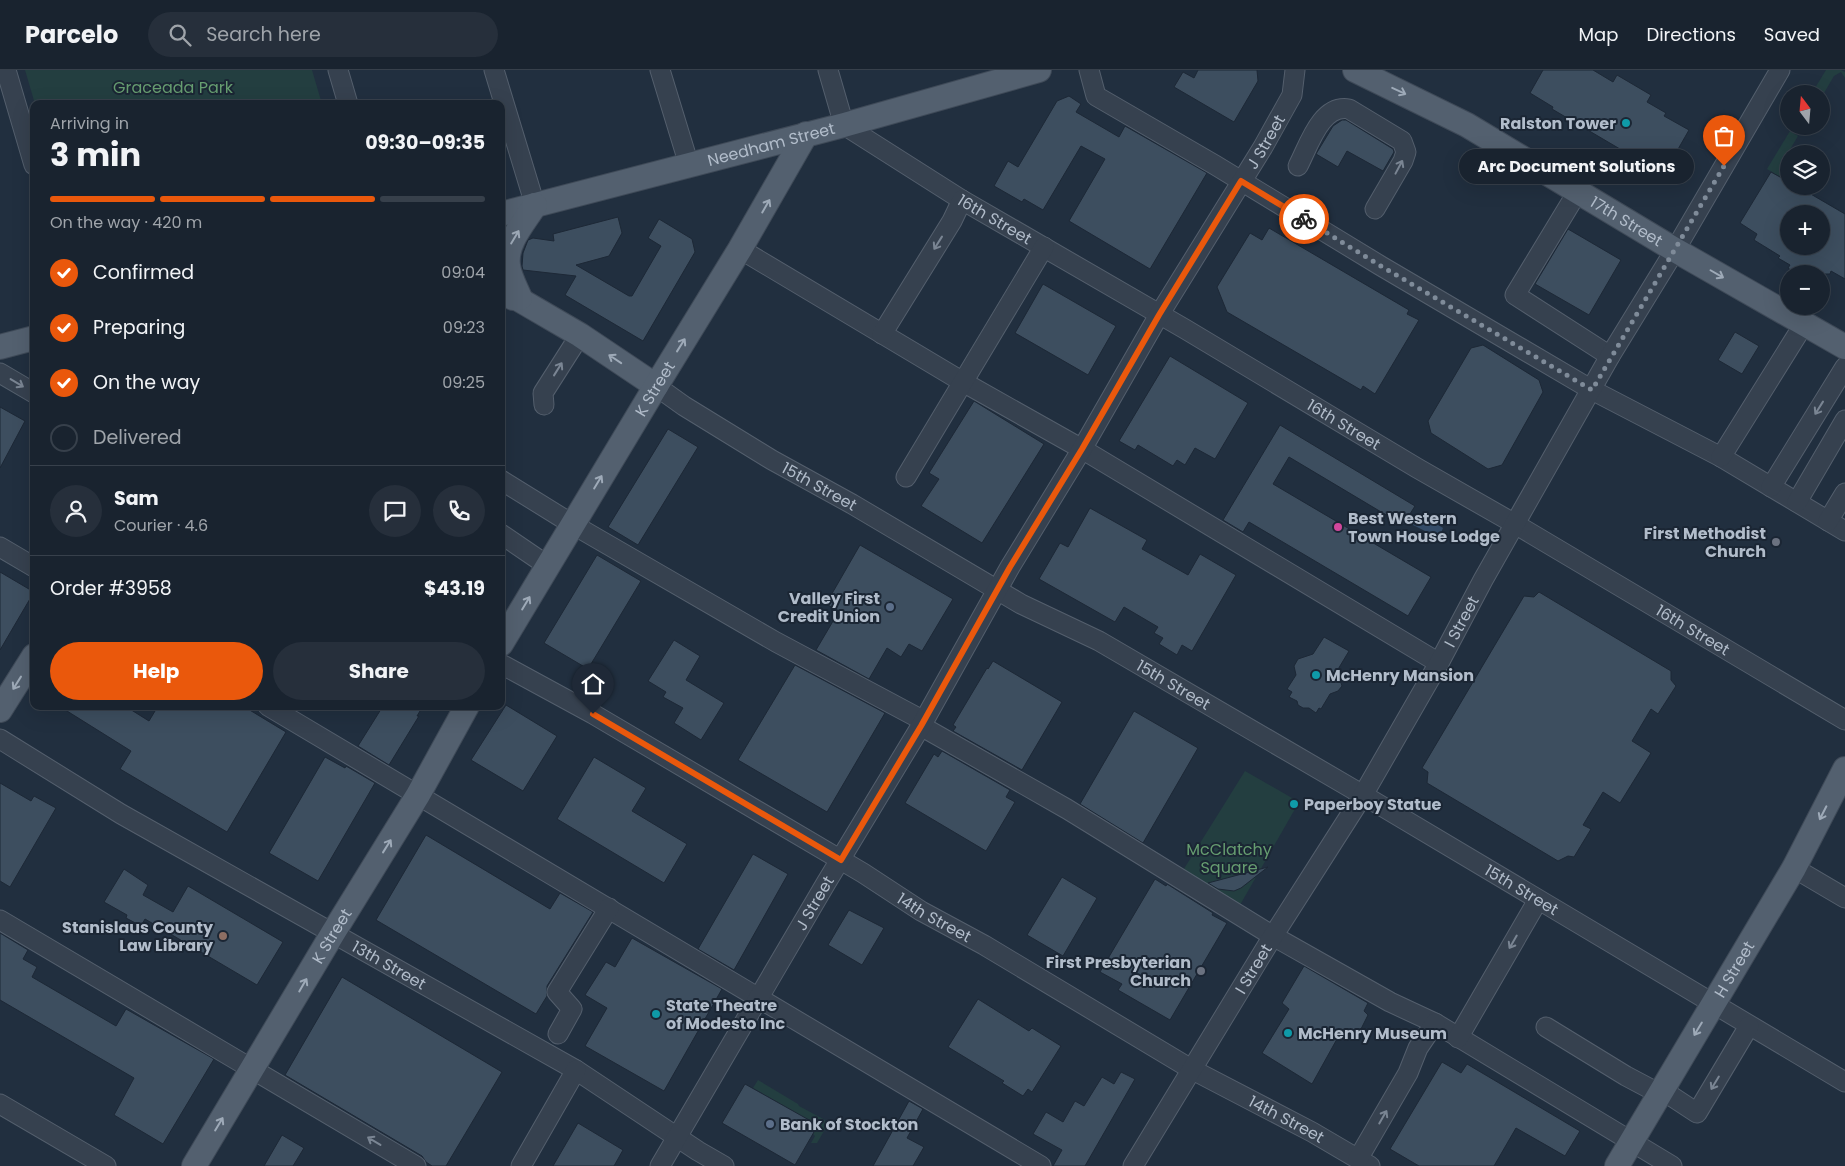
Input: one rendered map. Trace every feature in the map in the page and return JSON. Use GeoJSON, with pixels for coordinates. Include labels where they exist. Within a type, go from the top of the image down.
{"type":"FeatureCollection","features":[{"type":"Feature","properties":{"kind":"main road","name":"Needham Street"},"geometry":{"type":"LineString","coordinates":[[505,213],[844,125],[997,75],[1039,70]]}},
{"type":"Feature","properties":{"kind":"main road","name":"17th Street"},"geometry":{"type":"LineString","coordinates":[[1355,70],[1468,125],[1675,250],[1845,347]]}},
{"type":"Feature","properties":{"kind":"main road","name":"K Street"},"geometry":{"type":"LineString","coordinates":[[505,637],[740,249],[806,134]]}},
{"type":"Feature","properties":{"kind":"main road"},"geometry":{"type":"LineString","coordinates":[[508,294],[508,252],[512,240],[535,205]]}},
{"type":"Feature","properties":{"kind":"main road","name":"15th Street"},"geometry":{"type":"LineString","coordinates":[[508,294],[580,335],[656,386]]}},
{"type":"Feature","properties":{"kind":"main road"},"geometry":{"type":"LineString","coordinates":[[0,347],[30,339]]}},
{"type":"Feature","properties":{"kind":"main road"},"geometry":{"type":"LineString","coordinates":[[0,710],[30,662]]}},
{"type":"Feature","properties":{"kind":"main road","name":"K Street"},"geometry":{"type":"LineString","coordinates":[[194,1166],[418,795],[465,710]]}},
{"type":"Feature","properties":{"kind":"main road","name":"H Street"},"geometry":{"type":"LineString","coordinates":[[1617,1166],[1794,868],[1845,769]]}},
{"type":"Feature","properties":{"kind":"street"},"geometry":{"type":"LineString","coordinates":[[6,70],[30,151]]}},
{"type":"Feature","properties":{"kind":"street"},"geometry":{"type":"LineString","coordinates":[[338,70],[347,100]]}},
{"type":"Feature","properties":{"kind":"street"},"geometry":{"type":"LineString","coordinates":[[494,70],[503,100]]}},
{"type":"Feature","properties":{"kind":"street"},"geometry":{"type":"LineString","coordinates":[[660,70],[689,165]]}},
{"type":"Feature","properties":{"kind":"street"},"geometry":{"type":"LineString","coordinates":[[828,70],[844,125]]}},
{"type":"Feature","properties":{"kind":"street"},"geometry":{"type":"LineString","coordinates":[[1089,70],[1096,96],[1592,390],[1721,457],[1845,531]]}},
{"type":"Feature","properties":{"kind":"street","name":"J Street"},"geometry":{"type":"LineString","coordinates":[[660,1166],[923,724],[998,590],[1159,315],[1292,95],[1295,70]]}},
{"type":"Feature","properties":{"kind":"street","name":"I Street"},"geometry":{"type":"LineString","coordinates":[[1133,1166],[1273,936],[1363,795],[1439,663],[1483,580],[1610,356],[1675,250],[1780,70]]}},
{"type":"Feature","properties":{"kind":"street"},"geometry":{"type":"LineString","coordinates":[[505,106],[535,205]]}},
{"type":"Feature","properties":{"kind":"street"},"geometry":{"type":"LineString","coordinates":[[1298,166],[1318,126],[1328,113],[1340,107],[1349,109],[1402,142],[1406,152],[1403,161],[1375,209]]}},
{"type":"Feature","properties":{"kind":"street","name":"16th Street"},"geometry":{"type":"LineString","coordinates":[[844,125],[962,200],[1845,720]]}},
{"type":"Feature","properties":{"kind":"street"},"geometry":{"type":"LineString","coordinates":[[1578,192],[1515,295],[1610,356]]}},
{"type":"Feature","properties":{"kind":"street"},"geometry":{"type":"LineString","coordinates":[[882,334],[952,222],[962,200]]}},
{"type":"Feature","properties":{"kind":"street"},"geometry":{"type":"LineString","coordinates":[[906,478],[1044,247]]}},
{"type":"Feature","properties":{"kind":"street"},"geometry":{"type":"LineString","coordinates":[[740,249],[963,382],[1082,449],[1439,663]]}},
{"type":"Feature","properties":{"kind":"street"},"geometry":{"type":"LineString","coordinates":[[1721,457],[1804,324]]}},
{"type":"Feature","properties":{"kind":"street"},"geometry":{"type":"LineString","coordinates":[[544,405],[543,393],[580,335]]}},
{"type":"Feature","properties":{"kind":"street"},"geometry":{"type":"LineString","coordinates":[[1771,487],[1845,367]]}},
{"type":"Feature","properties":{"kind":"street"},"geometry":{"type":"LineString","coordinates":[[0,373],[30,392]]}},
{"type":"Feature","properties":{"kind":"street","name":"15th Street"},"geometry":{"type":"LineString","coordinates":[[656,386],[684,406],[772,460],[852,504],[1022,604],[1099,641],[1363,795],[1845,1082]]}},
{"type":"Feature","properties":{"kind":"street"},"geometry":{"type":"LineString","coordinates":[[1797,502],[1845,420]]}},
{"type":"Feature","properties":{"kind":"street"},"geometry":{"type":"LineString","coordinates":[[505,482],[572,524],[776,642],[923,724],[1067,809],[1273,936],[1390,1002],[1435,1023],[1672,1166]]}},
{"type":"Feature","properties":{"kind":"street"},"geometry":{"type":"LineString","coordinates":[[1828,521],[1845,493]]}},
{"type":"Feature","properties":{"kind":"street"},"geometry":{"type":"LineString","coordinates":[[505,537],[548,566]]}},
{"type":"Feature","properties":{"kind":"street"},"geometry":{"type":"LineString","coordinates":[[0,547],[30,565]]}},
{"type":"Feature","properties":{"kind":"street","name":"14th Street"},"geometry":{"type":"LineString","coordinates":[[505,666],[593,714],[841,860],[920,911],[984,946],[1191,1069],[1312,1132],[1364,1162]]}},
{"type":"Feature","properties":{"kind":"street"},"geometry":{"type":"LineString","coordinates":[[275,710],[1041,1166]]}},
{"type":"Feature","properties":{"kind":"street","name":"13th Street"},"geometry":{"type":"LineString","coordinates":[[0,739],[121,814],[576,1070],[698,1151],[724,1166]]}},
{"type":"Feature","properties":{"kind":"street"},"geometry":{"type":"LineString","coordinates":[[1794,868],[1845,898]]}},
{"type":"Feature","properties":{"kind":"street"},"geometry":{"type":"LineString","coordinates":[[1458,1038],[1538,900]]}},
{"type":"Feature","properties":{"kind":"street"},"geometry":{"type":"LineString","coordinates":[[558,1034],[572,1009],[557,992],[609,908]]}},
{"type":"Feature","properties":{"kind":"street"},"geometry":{"type":"LineString","coordinates":[[0,920],[416,1166]]}},
{"type":"Feature","properties":{"kind":"street"},"geometry":{"type":"LineString","coordinates":[[1364,1162],[1408,1073],[1418,1048],[1435,1023]]}},
{"type":"Feature","properties":{"kind":"street"},"geometry":{"type":"LineString","coordinates":[[1546,1027],[1626,1076],[1661,1092],[1697,1113],[1749,1026]]}},
{"type":"Feature","properties":{"kind":"street"},"geometry":{"type":"LineString","coordinates":[[520,1166],[576,1070]]}},
{"type":"Feature","properties":{"kind":"street"},"geometry":{"type":"LineString","coordinates":[[0,1104],[106,1166]]}},
{"type":"Feature","properties":{"kind":"green space","name":"Graceada Park"},"geometry":{"type":"Polygon","coordinates":[[[25,70],[312,70],[321,100],[34,100],[25,70]]]}},
{"type":"Feature","properties":{"kind":"green space"},"geometry":{"type":"Polygon","coordinates":[[[1826,70],[1841,70],[1845,72],[1845,78],[1841,72],[1834,76],[1829,85],[1817,85],[1826,70]]]}},
{"type":"Feature","properties":{"kind":"green space"},"geometry":{"type":"Polygon","coordinates":[[[1788,135],[1798,136],[1793,145],[1782,145],[1788,135]]]}},
{"type":"Feature","properties":{"kind":"green space"},"geometry":{"type":"Polygon","coordinates":[[[1780,148],[1780,177],[1767,169],[1780,148]]]}},
{"type":"Feature","properties":{"kind":"green space","name":"McClatchy Square"},"geometry":{"type":"Polygon","coordinates":[[[1245,771],[1299,802],[1240,905],[1182,872],[1245,771]]]}},
{"type":"Feature","properties":{"kind":"green space"},"geometry":{"type":"Polygon","coordinates":[[[758,1080],[825,1120],[827,1126],[817,1143],[811,1143],[815,1136],[813,1134],[817,1125],[753,1088],[758,1080]]]}},
{"type":"Feature","properties":{"kind":"water"},"geometry":{"type":"Polygon","coordinates":[[[1419,513],[1443,528],[1439,538],[1413,525],[1412,522],[1419,513]]]}},
{"type":"Feature","properties":{"kind":"building"},"geometry":{"type":"Polygon","coordinates":[[[1198,70],[1257,70],[1258,81],[1234,122],[1174,87],[1183,72],[1194,78],[1198,70]]]}},
{"type":"Feature","properties":{"kind":"building","name":"Ralston Tower"},"geometry":{"type":"Polygon","coordinates":[[[1543,70],[1593,70],[1613,82],[1617,75],[1651,95],[1647,102],[1666,113],[1664,116],[1689,130],[1665,172],[1644,158],[1642,162],[1552,109],[1553,107],[1530,93],[1543,70]]]}},
{"type":"Feature","properties":{"kind":"building"},"geometry":{"type":"Polygon","coordinates":[[[1069,96],[1081,104],[1076,112],[1119,137],[1125,126],[1207,173],[1150,269],[1069,221],[1105,159],[1081,146],[1043,210],[1024,199],[1022,202],[994,186],[1008,161],[1018,167],[1057,101],[1069,96]]]}},
{"type":"Feature","properties":{"kind":"building"},"geometry":{"type":"Polygon","coordinates":[[[1342,120],[1346,120],[1393,149],[1394,152],[1383,171],[1347,151],[1338,167],[1316,154],[1333,126],[1342,120]]]}},
{"type":"Feature","properties":{"kind":"building"},"geometry":{"type":"Polygon","coordinates":[[[1771,172],[1780,177],[1780,195],[1812,195],[1830,205],[1780,205],[1780,255],[1830,255],[1830,205],[1845,214],[1845,279],[1831,271],[1830,274],[1830,265],[1790,265],[1778,258],[1780,256],[1754,240],[1757,234],[1740,223],[1771,172]]]}},
{"type":"Feature","properties":{"kind":"building"},"geometry":{"type":"Polygon","coordinates":[[[618,217],[622,233],[609,256],[576,265],[629,296],[632,296],[661,246],[648,238],[659,219],[692,239],[695,252],[643,341],[565,295],[576,276],[523,270],[522,266],[523,253],[528,240],[533,238],[554,241],[553,234],[618,217]]]}},
{"type":"Feature","properties":{"kind":"building"},"geometry":{"type":"Polygon","coordinates":[[[1269,228],[1409,310],[1407,314],[1419,320],[1375,394],[1363,386],[1361,390],[1227,312],[1217,287],[1250,233],[1262,240],[1269,228]]]}},
{"type":"Feature","properties":{"kind":"building"},"geometry":{"type":"Polygon","coordinates":[[[1568,229],[1621,260],[1589,315],[1535,284],[1568,229]]]}},
{"type":"Feature","properties":{"kind":"building"},"geometry":{"type":"Polygon","coordinates":[[[1043,284],[1116,326],[1088,375],[1015,333],[1043,284]]]}},
{"type":"Feature","properties":{"kind":"building"},"geometry":{"type":"Polygon","coordinates":[[[1735,332],[1759,346],[1742,374],[1718,360],[1735,332]]]}},
{"type":"Feature","properties":{"kind":"building"},"geometry":{"type":"Polygon","coordinates":[[[1483,345],[1539,380],[1543,392],[1502,465],[1488,469],[1431,433],[1428,421],[1471,348],[1483,345]]]}},
{"type":"Feature","properties":{"kind":"building"},"geometry":{"type":"Polygon","coordinates":[[[1170,356],[1248,403],[1215,459],[1195,448],[1185,465],[1177,460],[1173,466],[1138,445],[1135,450],[1119,441],[1170,356]]]}},
{"type":"Feature","properties":{"kind":"building"},"geometry":{"type":"Polygon","coordinates":[[[974,401],[1044,444],[982,543],[921,506],[939,479],[929,473],[974,401]]]}},
{"type":"Feature","properties":{"kind":"building"},"geometry":{"type":"Polygon","coordinates":[[[0,407],[25,421],[0,468],[0,407]]]}},
{"type":"Feature","properties":{"kind":"building"},"geometry":{"type":"Polygon","coordinates":[[[1280,425],[1415,506],[1403,525],[1289,457],[1273,484],[1431,577],[1408,616],[1249,522],[1243,532],[1223,520],[1280,425]]]}},
{"type":"Feature","properties":{"kind":"building"},"geometry":{"type":"Polygon","coordinates":[[[668,429],[698,447],[638,545],[608,527],[668,429]]]}},
{"type":"Feature","properties":{"kind":"building"},"geometry":{"type":"Polygon","coordinates":[[[1090,508],[1147,540],[1142,549],[1188,575],[1200,554],[1236,575],[1192,651],[1182,645],[1177,655],[1159,644],[1163,638],[1154,633],[1158,627],[1124,607],[1115,622],[1039,579],[1060,543],[1068,547],[1090,508]]]}},
{"type":"Feature","properties":{"kind":"building","name":"Valley First Credit Union"},"geometry":{"type":"Polygon","coordinates":[[[860,545],[953,599],[922,651],[909,644],[901,657],[887,648],[869,679],[816,650],[839,611],[826,604],[860,545]]]}},
{"type":"Feature","properties":{"kind":"building"},"geometry":{"type":"Polygon","coordinates":[[[597,555],[641,581],[588,669],[544,643],[597,555]]]}},
{"type":"Feature","properties":{"kind":"building"},"geometry":{"type":"Polygon","coordinates":[[[0,572],[30,590],[30,599],[0,650],[0,572]]]}},
{"type":"Feature","properties":{"kind":"building"},"geometry":{"type":"Polygon","coordinates":[[[1539,592],[1671,671],[1671,680],[1676,686],[1658,714],[1651,709],[1632,741],[1651,753],[1620,803],[1603,792],[1583,825],[1591,829],[1574,857],[1568,856],[1558,861],[1427,783],[1428,772],[1422,768],[1524,596],[1534,597],[1539,592]]]}},
{"type":"Feature","properties":{"kind":"building","name":"McHenry Mansion"},"geometry":{"type":"Polygon","coordinates":[[[1324,637],[1349,651],[1337,671],[1342,686],[1338,691],[1330,694],[1321,709],[1319,708],[1316,713],[1309,708],[1303,708],[1298,705],[1297,701],[1289,697],[1292,692],[1287,689],[1296,675],[1294,666],[1298,659],[1313,654],[1324,637]]]}},
{"type":"Feature","properties":{"kind":"building"},"geometry":{"type":"Polygon","coordinates":[[[674,640],[700,656],[686,680],[724,703],[701,740],[674,723],[683,708],[663,697],[666,692],[648,681],[674,640]]]}},
{"type":"Feature","properties":{"kind":"building"},"geometry":{"type":"Polygon","coordinates":[[[993,661],[1062,702],[1022,770],[953,731],[956,727],[953,725],[993,661]]]}},
{"type":"Feature","properties":{"kind":"building"},"geometry":{"type":"Polygon","coordinates":[[[795,665],[885,713],[827,812],[738,760],[795,665]]]}},
{"type":"Feature","properties":{"kind":"building"},"geometry":{"type":"Polygon","coordinates":[[[506,705],[557,736],[523,791],[471,760],[503,710],[505,710],[506,705]]]}},
{"type":"Feature","properties":{"kind":"building"},"geometry":{"type":"Polygon","coordinates":[[[65,710],[131,710],[149,721],[156,710],[250,710],[286,732],[227,832],[120,769],[131,751],[65,710]]]}},
{"type":"Feature","properties":{"kind":"building"},"geometry":{"type":"Polygon","coordinates":[[[380,710],[421,710],[417,716],[419,716],[389,765],[358,746],[380,710]]]}},
{"type":"Feature","properties":{"kind":"building"},"geometry":{"type":"Polygon","coordinates":[[[1134,711],[1198,748],[1143,843],[1080,804],[1134,711]]]}},
{"type":"Feature","properties":{"kind":"building"},"geometry":{"type":"Polygon","coordinates":[[[942,751],[1010,790],[1006,797],[1015,802],[986,851],[905,803],[934,754],[938,757],[942,751]]]}},
{"type":"Feature","properties":{"kind":"building"},"geometry":{"type":"Polygon","coordinates":[[[325,757],[345,768],[346,766],[375,783],[318,881],[269,853],[325,757]]]}},
{"type":"Feature","properties":{"kind":"building"},"geometry":{"type":"Polygon","coordinates":[[[594,757],[646,788],[632,811],[687,844],[664,883],[557,819],[594,757]]]}},
{"type":"Feature","properties":{"kind":"building"},"geometry":{"type":"Polygon","coordinates":[[[0,783],[31,801],[34,796],[56,808],[10,887],[0,881],[0,783]]]}},
{"type":"Feature","properties":{"kind":"building"},"geometry":{"type":"Polygon","coordinates":[[[426,835],[550,909],[560,893],[593,912],[547,986],[547,996],[536,1014],[376,920],[426,835]]]}},
{"type":"Feature","properties":{"kind":"building"},"geometry":{"type":"Polygon","coordinates":[[[753,854],[788,874],[734,970],[698,949],[753,854]]]}},
{"type":"Feature","properties":{"kind":"building"},"geometry":{"type":"Polygon","coordinates":[[[1268,867],[1241,888],[1234,891],[1218,889],[1208,883],[1268,867]]]}},
{"type":"Feature","properties":{"kind":"building","name":"Stanislaus County Law Library"},"geometry":{"type":"Polygon","coordinates":[[[124,869],[148,885],[143,895],[173,912],[188,886],[283,942],[257,985],[145,919],[141,926],[126,918],[127,915],[104,902],[124,869]]]}},
{"type":"Feature","properties":{"kind":"building"},"geometry":{"type":"Polygon","coordinates":[[[1062,877],[1097,898],[1063,956],[1027,935],[1062,877]]]}},
{"type":"Feature","properties":{"kind":"building"},"geometry":{"type":"Polygon","coordinates":[[[1155,879],[1166,886],[1167,884],[1227,923],[1170,1020],[1118,990],[1122,984],[1100,972],[1155,879]]]}},
{"type":"Feature","properties":{"kind":"building"},"geometry":{"type":"Polygon","coordinates":[[[849,910],[884,928],[862,965],[828,945],[849,910]]]}},
{"type":"Feature","properties":{"kind":"building"},"geometry":{"type":"Polygon","coordinates":[[[0,933],[28,950],[23,959],[37,967],[32,977],[116,1026],[126,1009],[214,1059],[163,1144],[114,1115],[134,1078],[0,1000],[0,933]]]}},
{"type":"Feature","properties":{"kind":"building"},"geometry":{"type":"Polygon","coordinates":[[[632,938],[722,989],[664,1091],[585,1046],[607,1008],[585,995],[606,962],[615,967],[632,938]]]}},
{"type":"Feature","properties":{"kind":"building","name":"McHenry Museum"},"geometry":{"type":"Polygon","coordinates":[[[1304,966],[1368,1003],[1364,1011],[1368,1015],[1357,1037],[1342,1030],[1312,1084],[1262,1053],[1289,1009],[1282,1003],[1304,966]]]}},
{"type":"Feature","properties":{"kind":"building"},"geometry":{"type":"Polygon","coordinates":[[[342,977],[502,1072],[446,1166],[432,1166],[422,1156],[285,1075],[342,977]]]}},
{"type":"Feature","properties":{"kind":"building"},"geometry":{"type":"Polygon","coordinates":[[[978,999],[1029,1031],[1032,1028],[1061,1046],[1032,1092],[1028,1089],[1023,1096],[1002,1083],[1004,1081],[948,1047],[978,999]]]}},
{"type":"Feature","properties":{"kind":"building"},"geometry":{"type":"Polygon","coordinates":[[[1442,1062],[1461,1073],[1467,1064],[1580,1131],[1565,1156],[1516,1128],[1494,1166],[1419,1166],[1390,1149],[1442,1062]]]}},
{"type":"Feature","properties":{"kind":"building"},"geometry":{"type":"Polygon","coordinates":[[[1121,1072],[1135,1079],[1085,1166],[1053,1166],[1062,1150],[1033,1134],[1046,1112],[1063,1122],[1075,1101],[1084,1106],[1102,1077],[1114,1084],[1121,1072]]]}},
{"type":"Feature","properties":{"kind":"building","name":"Bank of Stockton"},"geometry":{"type":"Polygon","coordinates":[[[745,1084],[818,1125],[795,1165],[722,1123],[745,1084]]]}},
{"type":"Feature","properties":{"kind":"building"},"geometry":{"type":"Polygon","coordinates":[[[909,1101],[923,1109],[907,1138],[924,1147],[913,1166],[873,1166],[909,1101]]]}},
{"type":"Feature","properties":{"kind":"building"},"geometry":{"type":"Polygon","coordinates":[[[578,1123],[623,1150],[614,1166],[553,1166],[578,1123]]]}},
{"type":"Feature","properties":{"kind":"building"},"geometry":{"type":"Polygon","coordinates":[[[282,1135],[304,1148],[293,1166],[264,1166],[282,1135]]]}},
{"type":"Feature","properties":{"kind":"way so far"},"geometry":{"type":"LineString","coordinates":[[1304,219],[1592,390],[1610,356],[1724,166]]}},
{"type":"Feature","properties":{"kind":"place","name":"Ralston Tower"},"geometry":{"type":"Point","coordinates":[1626,123]}},
{"type":"Feature","properties":{"kind":"place","name":"Arc Document Solutions"},"geometry":{"type":"Point","coordinates":[1724,166]}},
{"type":"Feature","properties":{"kind":"place","name":"Best Western Town House Lodge"},"geometry":{"type":"Point","coordinates":[1338,527]}},
{"type":"Feature","properties":{"kind":"place","name":"First Methodist Church"},"geometry":{"type":"Point","coordinates":[1776,542]}},
{"type":"Feature","properties":{"kind":"place","name":"Valley First Credit Union"},"geometry":{"type":"Point","coordinates":[890,607]}},
{"type":"Feature","properties":{"kind":"place","name":"McHenry Mansion"},"geometry":{"type":"Point","coordinates":[1316,675]}},
{"type":"Feature","properties":{"kind":"place","name":"Paperboy Statue"},"geometry":{"type":"Point","coordinates":[1294,804]}},
{"type":"Feature","properties":{"kind":"place","name":"Stanislaus County Law Library"},"geometry":{"type":"Point","coordinates":[223,936]}},
{"type":"Feature","properties":{"kind":"place","name":"First Presbyterian Church"},"geometry":{"type":"Point","coordinates":[1201,971]}},
{"type":"Feature","properties":{"kind":"place","name":"State Theatre of Modesto Inc"},"geometry":{"type":"Point","coordinates":[656,1014]}},
{"type":"Feature","properties":{"kind":"place","name":"McHenry Museum"},"geometry":{"type":"Point","coordinates":[1288,1033]}},
{"type":"Feature","properties":{"kind":"place","name":"Bank of Stockton"},"geometry":{"type":"Point","coordinates":[770,1124]}},
{"type":"Feature","properties":{"kind":"route"},"geometry":{"type":"LineString","coordinates":[[593,714],[841,860],[921,726],[1010,567],[1082,449],[1159,315],[1241,181],[1304,219]]}}]}
